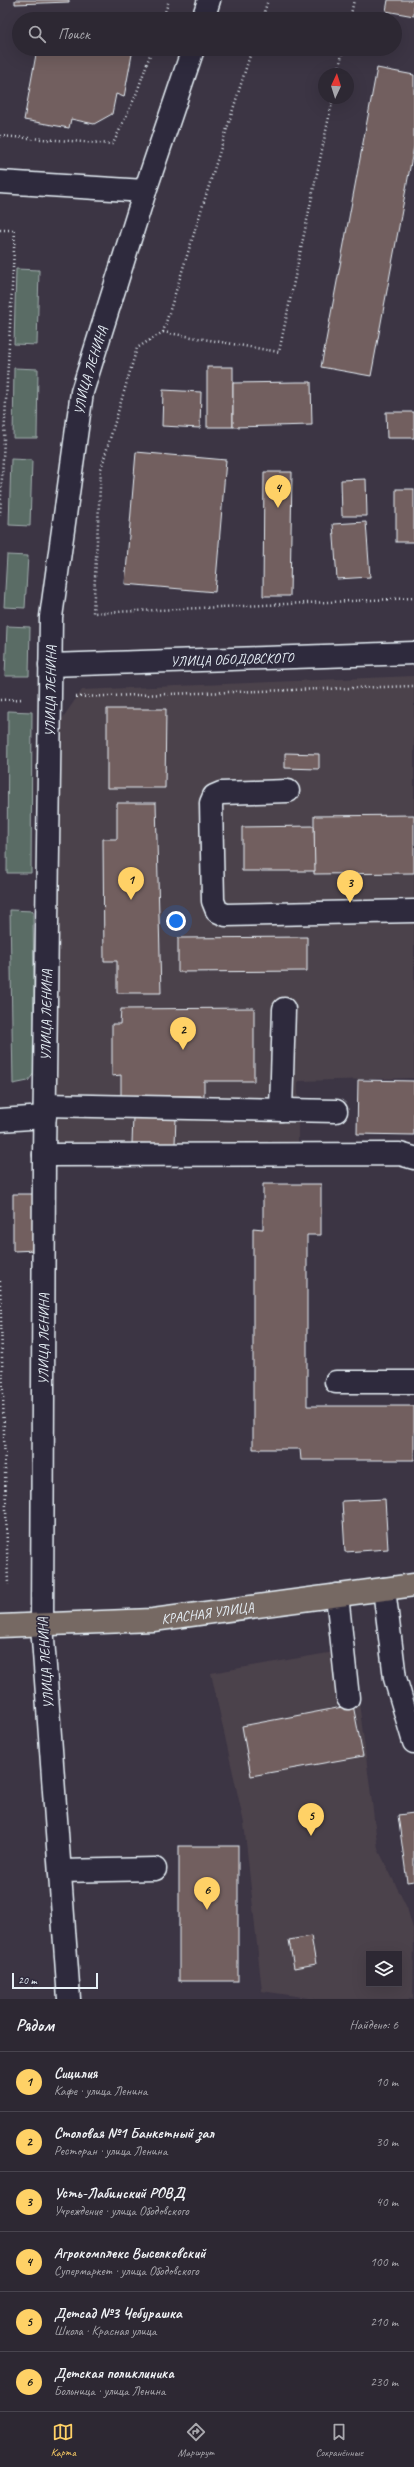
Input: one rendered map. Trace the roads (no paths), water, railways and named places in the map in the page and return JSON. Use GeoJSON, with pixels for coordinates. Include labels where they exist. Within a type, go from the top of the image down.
{"type":"FeatureCollection","features":[{"type":"Feature","properties":{"kind":"main road","name":"КРАСНАЯ УЛИЦА"},"geometry":{"type":"LineString","coordinates":[[0,1626],[154,1620],[414,1585]]}},
{"type":"Feature","properties":{"kind":"street"},"geometry":{"type":"LineString","coordinates":[[205,12],[209,0]]}},
{"type":"Feature","properties":{"kind":"street","name":"УЛИЦА ЛЕНИНА"},"geometry":{"type":"LineString","coordinates":[[69,1999],[42,1625],[44,1155],[51,617],[82,392],[145,191],[191,56]]}},
{"type":"Feature","properties":{"kind":"street"},"geometry":{"type":"LineString","coordinates":[[0,182],[145,191]]}},
{"type":"Feature","properties":{"kind":"street","name":"УЛИЦА ОБОДОВСКОГО"},"geometry":{"type":"LineString","coordinates":[[50,665],[414,653]]}},
{"type":"Feature","properties":{"kind":"street"},"geometry":{"type":"LineString","coordinates":[[288,791],[221,793],[214,796],[211,803],[213,894],[217,911],[226,914],[414,911]]}},
{"type":"Feature","properties":{"kind":"street"},"geometry":{"type":"LineString","coordinates":[[281,1110],[284,1009]]}},
{"type":"Feature","properties":{"kind":"street"},"geometry":{"type":"LineString","coordinates":[[0,1120],[45,1111],[336,1111]]}},
{"type":"Feature","properties":{"kind":"street"},"geometry":{"type":"LineString","coordinates":[[44,1155],[400,1154],[414,1158]]}},
{"type":"Feature","properties":{"kind":"street"},"geometry":{"type":"LineString","coordinates":[[336,1382],[414,1382]]}},
{"type":"Feature","properties":{"kind":"street"},"geometry":{"type":"LineString","coordinates":[[384,1589],[395,1678],[414,1742]]}},
{"type":"Feature","properties":{"kind":"street"},"geometry":{"type":"LineString","coordinates":[[337,1595],[348,1698]]}},
{"type":"Feature","properties":{"kind":"street"},"geometry":{"type":"LineString","coordinates":[[60,1870],[155,1868]]}},
{"type":"Feature","properties":{"kind":"place","name":"Агрокомплекс Выселковский"},"geometry":{"type":"Point","coordinates":[278,508]}},
{"type":"Feature","properties":{"kind":"place","name":"Сицилия"},"geometry":{"type":"Point","coordinates":[131,900]}},
{"type":"Feature","properties":{"kind":"place","name":"Усть-Лабинский РОВД"},"geometry":{"type":"Point","coordinates":[350,903]}},
{"type":"Feature","properties":{"kind":"place","name":"Столовая №1 Банкетный зал"},"geometry":{"type":"Point","coordinates":[183,1050]}},
{"type":"Feature","properties":{"kind":"place","name":"Детсад №3 Чебурашка"},"geometry":{"type":"Point","coordinates":[311,1836]}},
{"type":"Feature","properties":{"kind":"place","name":"Детская поликлиника"},"geometry":{"type":"Point","coordinates":[207,1910]}}]}
